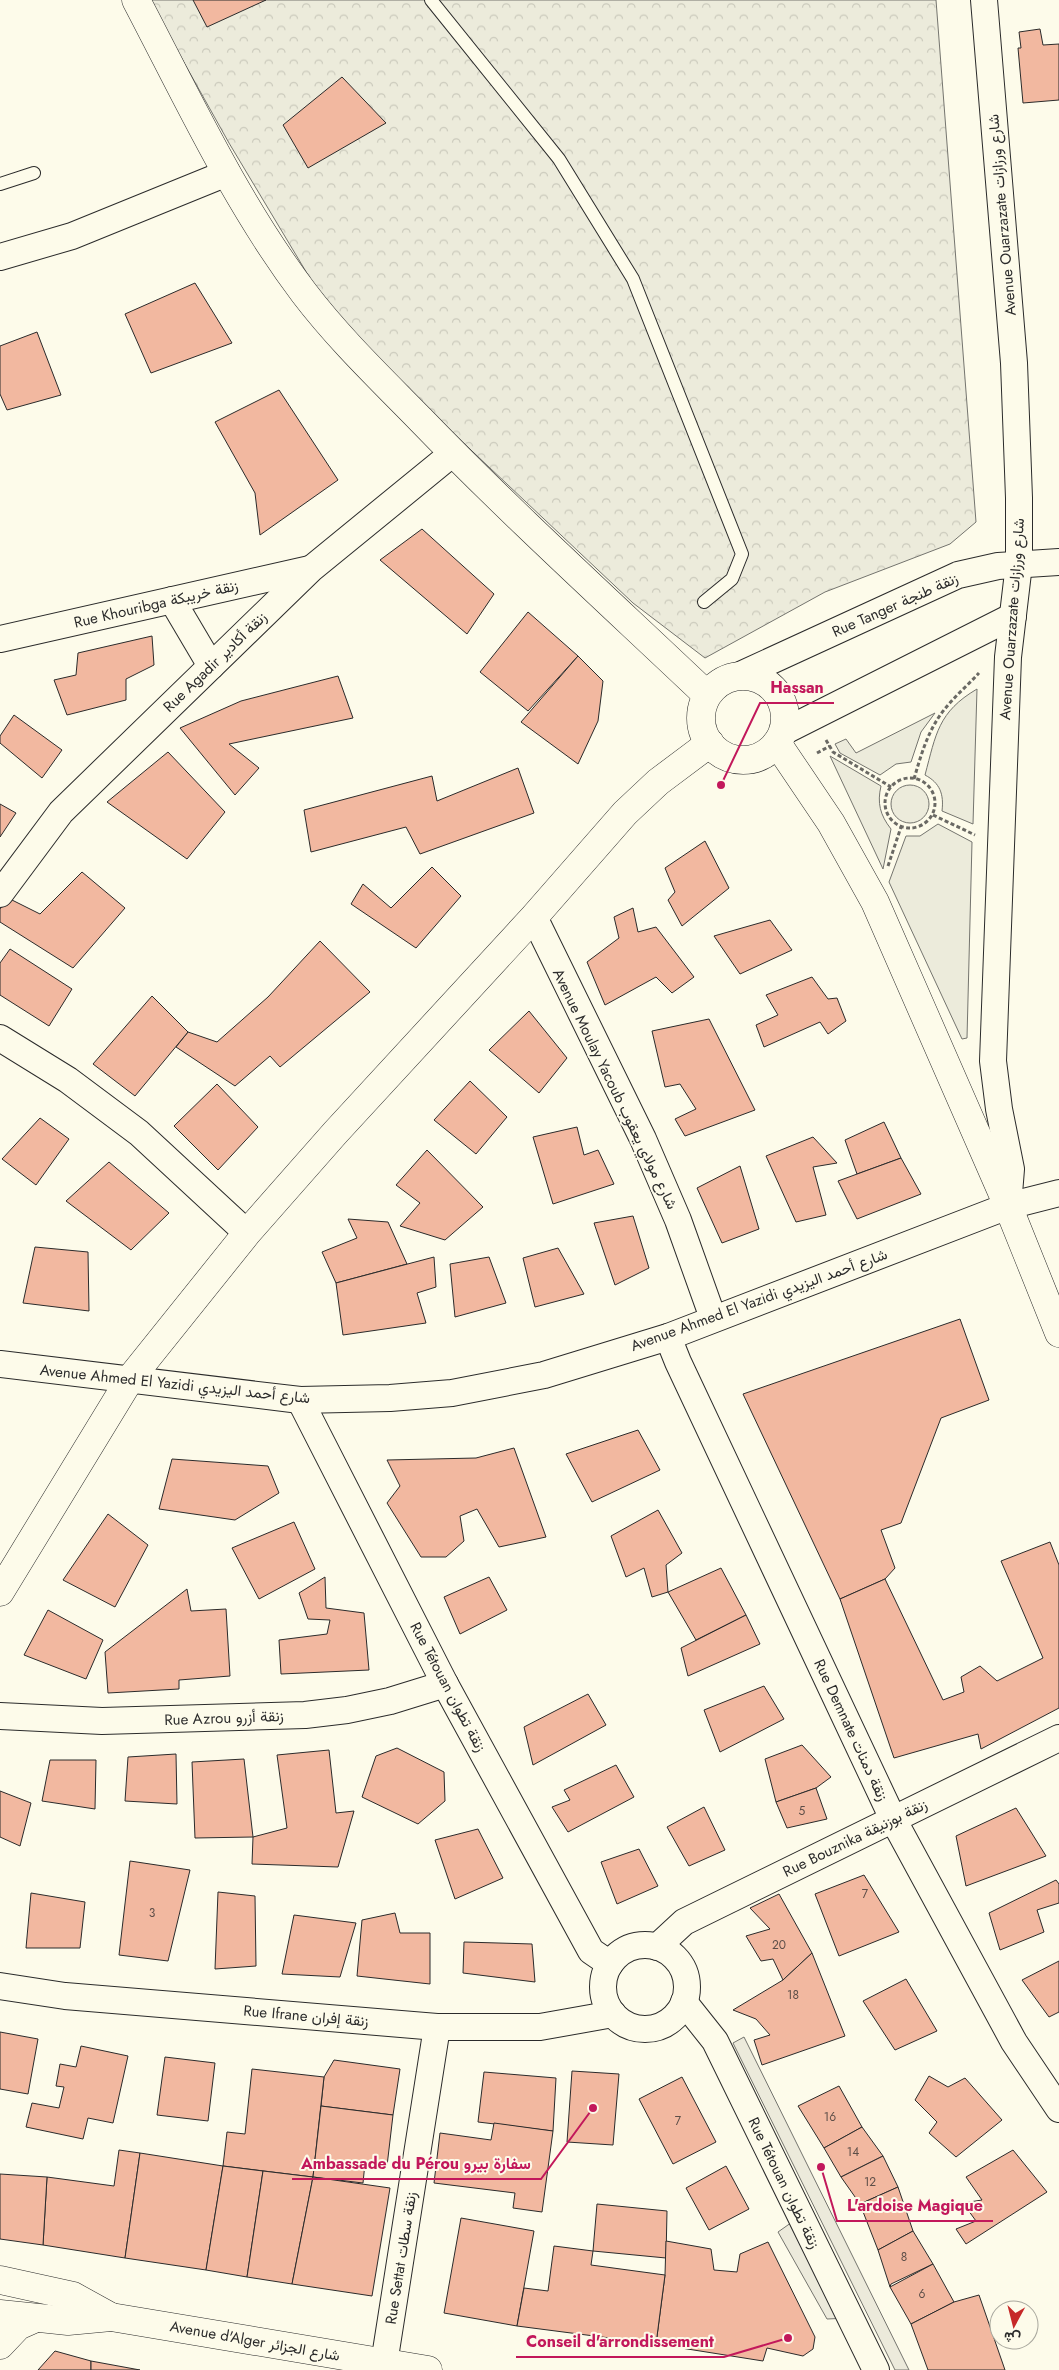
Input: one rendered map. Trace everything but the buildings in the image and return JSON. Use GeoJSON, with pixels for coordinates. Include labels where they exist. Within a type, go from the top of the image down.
{"type":"FeatureCollection","features":[{"type":"Feature","properties":{"kind":"street"},"geometry":{"type":"LineString","coordinates":[[136,0],[227,173],[267,242],[304,294],[343,340],[453,453],[707,695]]}},
{"type":"Feature","properties":{"kind":"street","name":"Avenue Ouarzazate شارع ورزازات"},"geometry":{"type":"LineString","coordinates":[[984,0],[1018,430],[1019,564],[1008,658],[993,1061],[998,1101],[1011,1169],[1008,1206]]}},
{"type":"Feature","properties":{"kind":"street"},"geometry":{"type":"LineString","coordinates":[[0,257],[72,236],[227,173]]}},
{"type":"Feature","properties":{"kind":"street","name":"Rue Agadir زنقة أكادير"},"geometry":{"type":"LineString","coordinates":[[0,894],[60,812],[311,569],[453,453]]}},
{"type":"Feature","properties":{"kind":"street","name":"Rue Tanger زنقة طنجة"},"geometry":{"type":"LineString","coordinates":[[738,676],[958,575],[978,569],[1059,562]]}},
{"type":"Feature","properties":{"kind":"street","name":"Rue Khouribga زنقة خريبكة"},"geometry":{"type":"LineString","coordinates":[[0,639],[311,569]]}},
{"type":"Feature","properties":{"kind":"street"},"geometry":{"type":"LineString","coordinates":[[172,600],[211,666]]}},
{"type":"Feature","properties":{"kind":"street"},"geometry":{"type":"LineString","coordinates":[[1013,616],[813,717],[780,738],[766,754],[751,759],[736,759],[722,754],[710,744],[704,733],[701,720],[702,707],[707,695],[720,682],[738,676],[756,677],[770,685],[781,698],[786,715],[780,738],[876,902],[1008,1206],[1059,1333]]}},
{"type":"Feature","properties":{"kind":"street"},"geometry":{"type":"LineString","coordinates":[[0,1592],[130,1378],[247,1233],[335,1132],[534,917],[641,797],[710,744]]}},
{"type":"Feature","properties":{"kind":"street","name":"Avenue Moulay Yacoub شارع مولاي يعقوب"},"geometry":{"type":"LineString","coordinates":[[534,917],[642,1139],[678,1220],[713,1318]]}},
{"type":"Feature","properties":{"kind":"street"},"geometry":{"type":"LineString","coordinates":[[0,1038],[68,1080],[139,1133],[247,1233]]}},
{"type":"Feature","properties":{"kind":"street","name":"Avenue Ahmed El Yazidi شارع أحمد اليزيدي"},"geometry":{"type":"LineString","coordinates":[[0,1364],[130,1378],[300,1400],[390,1398],[452,1393],[544,1375],[668,1337],[713,1318],[1008,1206],[1059,1193]]}},
{"type":"Feature","properties":{"kind":"street","name":"Rue Demnate زنقة دمنات"},"geometry":{"type":"LineString","coordinates":[[668,1337],[892,1819],[1014,2042],[1059,2110]]}},
{"type":"Feature","properties":{"kind":"street","name":"Rue Tétouan زنقة تطوان"},"geometry":{"type":"LineString","coordinates":[[300,1400],[445,1684],[591,1951],[610,1964]]}},
{"type":"Feature","properties":{"kind":"street","name":"Rue Azrou زنقة أزرو"},"geometry":{"type":"LineString","coordinates":[[0,1716],[102,1721],[305,1715],[347,1710],[382,1703],[445,1684]]}},
{"type":"Feature","properties":{"kind":"street","name":"Rue Bouznika زنقة بوزنيقة"},"geometry":{"type":"LineString","coordinates":[[657,1947],[684,1922],[1059,1738]]}},
{"type":"Feature","properties":{"kind":"street"},"geometry":{"type":"LineString","coordinates":[[657,1947],[671,1955],[682,1967],[686,1977],[687,1988],[684,2002],[677,2014],[666,2024],[652,2029],[630,2026],[613,2014],[606,2002],[603,1990],[604,1976],[610,1964],[620,1954],[632,1948],[657,1947]]}},
{"type":"Feature","properties":{"kind":"street","name":"Rue Ifrane زنقة إفران"},"geometry":{"type":"LineString","coordinates":[[0,1986],[65,1996],[437,2027],[540,2027],[613,2014]]}},
{"type":"Feature","properties":{"kind":"street","name":"Rue Tétouan زنقة تطوان"},"geometry":{"type":"LineString","coordinates":[[684,2002],[715,2041],[876,2370]]}},
{"type":"Feature","properties":{"kind":"street","name":"Rue Settat زنقة سطات"},"geometry":{"type":"LineString","coordinates":[[383,2366],[437,2027]]}},
{"type":"Feature","properties":{"kind":"street","name":"Avenue d'Alger شارع الجزائر"},"geometry":{"type":"LineString","coordinates":[[0,2280],[74,2296],[111,2317]]}},
{"type":"Feature","properties":{"kind":"street","name":"Avenue d'Alger شارع الجزائر"},"geometry":{"type":"LineString","coordinates":[[0,2314],[82,2320],[111,2317],[383,2366],[428,2370]]}},
{"type":"Feature","properties":{"kind":"street"},"geometry":{"type":"LineString","coordinates":[[0,2345],[18,2326],[36,2318]]}},
{"type":"Feature","properties":{"kind":"lane"},"geometry":{"type":"LineString","coordinates":[[430,0],[559,159],[633,279],[742,554],[732,579],[704,602]]}},
{"type":"Feature","properties":{"kind":"lane"},"geometry":{"type":"LineString","coordinates":[[0,184],[34,173]]}},
{"type":"Feature","properties":{"kind":"path"},"geometry":{"type":"LineString","coordinates":[[914,778],[928,737],[943,710],[983,669],[1008,658]]}},
{"type":"Feature","properties":{"kind":"path"},"geometry":{"type":"LineString","coordinates":[[813,717],[833,752],[891,787]]}},
{"type":"Feature","properties":{"kind":"path"},"geometry":{"type":"LineString","coordinates":[[914,778],[930,788],[936,806],[933,815],[919,827],[901,827],[893,822],[885,805],[891,787],[902,780],[914,778]]}},
{"type":"Feature","properties":{"kind":"path"},"geometry":{"type":"LineString","coordinates":[[933,815],[1001,848]]}},
{"type":"Feature","properties":{"kind":"green space"},"geometry":{"type":"Polygon","coordinates":[[[149,0],[936,0],[976,522],[950,544],[825,592],[705,658],[633,603],[401,384],[320,295],[229,143],[149,0]]]}},
{"type":"Feature","properties":{"kind":"green space"},"geometry":{"type":"Polygon","coordinates":[[[977,689],[973,824],[942,811],[940,790],[925,775],[940,725],[954,706],[977,689]]]}},
{"type":"Feature","properties":{"kind":"green space"},"geometry":{"type":"Polygon","coordinates":[[[935,713],[921,732],[911,762],[896,764],[880,775],[840,753],[835,744],[846,739],[856,753],[935,713]]]}},
{"type":"Feature","properties":{"kind":"green space"},"geometry":{"type":"Polygon","coordinates":[[[830,756],[881,786],[880,809],[891,829],[883,869],[830,756]]]}},
{"type":"Feature","properties":{"kind":"green space"},"geometry":{"type":"Polygon","coordinates":[[[910,785],[923,791],[929,804],[923,817],[910,823],[897,817],[891,804],[897,791],[910,785]]]}},
{"type":"Feature","properties":{"kind":"green space"},"geometry":{"type":"Polygon","coordinates":[[[938,824],[972,842],[967,1038],[962,1039],[889,882],[906,836],[920,836],[938,824]]]}},
{"type":"Feature","properties":{"kind":"shaded area"},"geometry":{"type":"Polygon","coordinates":[[[744,2037],[909,2370],[895,2370],[733,2043],[744,2037]]]}},
{"type":"Feature","properties":{"kind":"shaded area"},"geometry":{"type":"Polygon","coordinates":[[[795,2220],[849,2318],[827,2319],[778,2232],[795,2220]]]}},
{"type":"Feature","properties":{"kind":"place","name":"Hassan"},"geometry":{"type":"Point","coordinates":[721,785]}},
{"type":"Feature","properties":{"kind":"place","name":"Ambassade du Pérou سفارة بيرو"},"geometry":{"type":"Point","coordinates":[593,2108]}},
{"type":"Feature","properties":{"kind":"place","name":"L'ardoise Magique"},"geometry":{"type":"Point","coordinates":[821,2167]}},
{"type":"Feature","properties":{"kind":"place","name":"Conseil d'arrondissement"},"geometry":{"type":"Point","coordinates":[788,2338]}}]}
